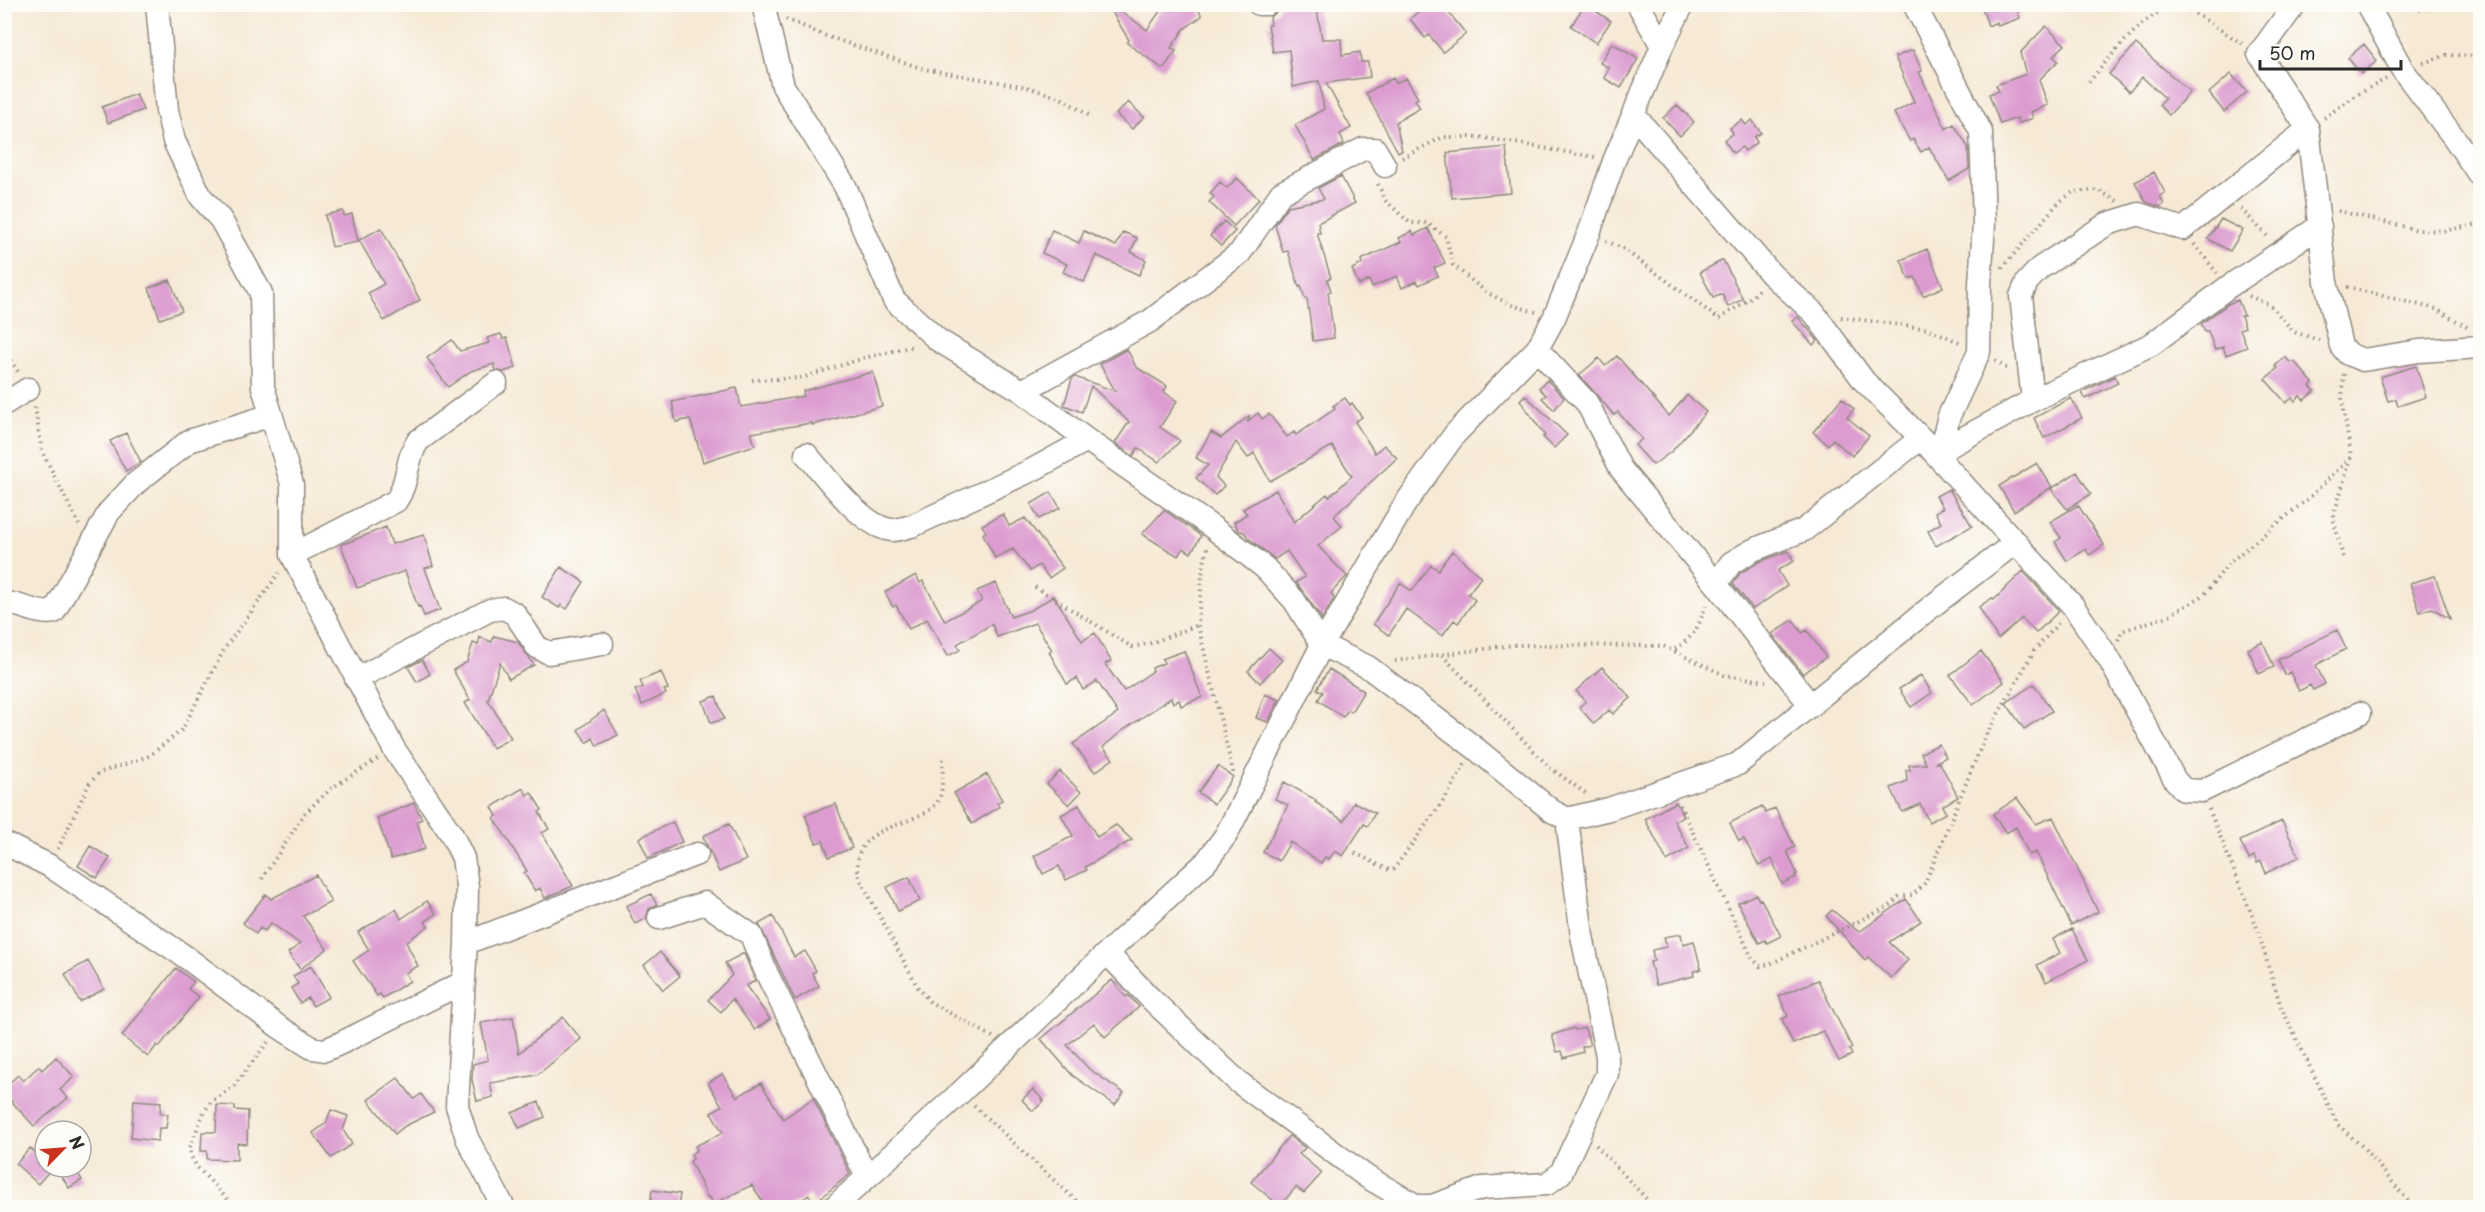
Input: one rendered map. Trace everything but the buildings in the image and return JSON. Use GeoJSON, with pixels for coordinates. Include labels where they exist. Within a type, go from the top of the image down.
{"type":"FeatureCollection","features":[{"type":"Feature","properties":{"kind":"street"},"geometry":{"type":"LineString","coordinates":[[157,4],[167,110],[174,141],[201,197],[221,220],[261,293],[263,387],[292,484],[292,555],[394,749],[452,835],[463,858],[467,886],[466,943],[457,1106],[467,1138],[504,1208]]}},
{"type":"Feature","properties":{"kind":"street"},"geometry":{"type":"LineString","coordinates":[[1259,4],[1267,4]]}},
{"type":"Feature","properties":{"kind":"street"},"geometry":{"type":"LineString","coordinates":[[1638,4],[1662,46]]}},
{"type":"Feature","properties":{"kind":"street"},"geometry":{"type":"LineString","coordinates":[[833,1208],[960,1093],[1107,952],[1206,862],[1226,835],[1322,645],[1364,578],[1405,504],[1455,434],[1537,349],[1554,318],[1589,233],[1633,114],[1683,4]]}},
{"type":"Feature","properties":{"kind":"street"},"geometry":{"type":"LineString","coordinates":[[1914,4],[1981,132],[1984,224],[1979,352],[1932,448]]}},
{"type":"Feature","properties":{"kind":"street"},"geometry":{"type":"LineString","coordinates":[[2295,4],[2259,54],[2308,129],[2326,282],[2345,350],[2363,360],[2479,340]]}},
{"type":"Feature","properties":{"kind":"street"},"geometry":{"type":"LineString","coordinates":[[2367,4],[2402,69],[2481,176]]}},
{"type":"Feature","properties":{"kind":"street"},"geometry":{"type":"LineString","coordinates":[[764,8],[783,86],[845,186],[894,300],[938,340],[1022,391],[1087,440],[1212,527],[1265,568],[1294,600],[1322,645],[1368,667],[1475,748],[1552,812],[1567,819],[1609,809],[1738,764],[1931,607],[2016,542]]}},
{"type":"Feature","properties":{"kind":"street"},"geometry":{"type":"LineString","coordinates":[[1633,114],[1772,275],[1814,313],[1864,381],[1932,448],[2073,606],[2109,659],[2175,780],[2184,789],[2202,791],[2360,713]]}},
{"type":"Feature","properties":{"kind":"street"},"geometry":{"type":"LineString","coordinates":[[2032,391],[2021,296],[2027,282],[2040,268],[2106,224],[2139,214],[2183,229],[2308,129]]}},
{"type":"Feature","properties":{"kind":"street"},"geometry":{"type":"LineString","coordinates":[[1022,391],[1150,321],[1240,253],[1281,193],[1363,149],[1375,149],[1385,166]]}},
{"type":"Feature","properties":{"kind":"street"},"geometry":{"type":"LineString","coordinates":[[1714,582],[1731,563],[1753,550],[1804,530],[1932,448],[2032,391],[2152,344],[2280,250],[2319,216]]}},
{"type":"Feature","properties":{"kind":"street"},"geometry":{"type":"LineString","coordinates":[[1537,349],[1587,403],[1621,469],[1714,582],[1811,706]]}},
{"type":"Feature","properties":{"kind":"street"},"geometry":{"type":"LineString","coordinates":[[292,555],[396,501],[404,491],[411,452],[418,441],[496,383]]}},
{"type":"Feature","properties":{"kind":"street"},"geometry":{"type":"LineString","coordinates":[[4,404],[28,389]]}},
{"type":"Feature","properties":{"kind":"street"},"geometry":{"type":"LineString","coordinates":[[4,603],[14,603],[48,613],[54,612],[109,512],[136,483],[189,441],[271,415]]}},
{"type":"Feature","properties":{"kind":"street"},"geometry":{"type":"LineString","coordinates":[[806,454],[849,502],[875,524],[893,530],[922,522],[1034,469],[1087,440]]}},
{"type":"Feature","properties":{"kind":"street"},"geometry":{"type":"LineString","coordinates":[[356,679],[490,610],[504,608],[515,614],[537,647],[549,653],[602,644]]}},
{"type":"Feature","properties":{"kind":"street"},"geometry":{"type":"LineString","coordinates":[[1107,952],[1150,998],[1237,1081],[1367,1177],[1417,1206],[1432,1206],[1482,1188],[1546,1184],[1561,1173],[1606,1074],[1607,1056],[1582,936],[1567,819]]}},
{"type":"Feature","properties":{"kind":"street"},"geometry":{"type":"LineString","coordinates":[[4,843],[50,866],[187,958],[279,1027],[312,1048],[325,1050],[464,982]]}},
{"type":"Feature","properties":{"kind":"street"},"geometry":{"type":"LineString","coordinates":[[466,943],[697,854]]}},
{"type":"Feature","properties":{"kind":"street"},"geometry":{"type":"LineString","coordinates":[[659,918],[705,903],[751,935],[767,974],[867,1177]]}},
{"type":"Feature","properties":{"kind":"path"},"geometry":{"type":"LineString","coordinates":[[2409,4],[2418,10],[2480,4]]}},
{"type":"Feature","properties":{"kind":"path"},"geometry":{"type":"LineString","coordinates":[[2089,82],[2123,43],[2167,7],[2181,7],[2259,54]]}},
{"type":"Feature","properties":{"kind":"path"},"geometry":{"type":"LineString","coordinates":[[764,8],[826,36],[924,69],[1028,87],[1061,98],[1090,116]]}},
{"type":"Feature","properties":{"kind":"path"},"geometry":{"type":"LineString","coordinates":[[2308,129],[2355,96],[2402,69],[2447,55],[2481,56]]}},
{"type":"Feature","properties":{"kind":"path"},"geometry":{"type":"LineString","coordinates":[[1554,318],[1511,305],[1486,292],[1453,265],[1446,237],[1427,222],[1410,224],[1386,201],[1374,177],[1375,164],[1385,166],[1443,137],[1480,137],[1614,161]]}},
{"type":"Feature","properties":{"kind":"path"},"geometry":{"type":"LineString","coordinates":[[1980,284],[1998,272],[2059,202],[2073,192],[2098,190],[2139,214]]}},
{"type":"Feature","properties":{"kind":"path"},"geometry":{"type":"LineString","coordinates":[[2227,196],[2280,250]]}},
{"type":"Feature","properties":{"kind":"path"},"geometry":{"type":"LineString","coordinates":[[2319,216],[2418,230],[2443,231],[2481,224]]}},
{"type":"Feature","properties":{"kind":"path"},"geometry":{"type":"LineString","coordinates":[[2183,229],[2228,287],[2270,304],[2294,332],[2345,350],[2343,398],[2351,457],[2333,518],[2343,557]]}},
{"type":"Feature","properties":{"kind":"path"},"geometry":{"type":"LineString","coordinates":[[1589,233],[1622,248],[1719,320],[1751,298],[1772,275]]}},
{"type":"Feature","properties":{"kind":"path"},"geometry":{"type":"LineString","coordinates":[[2326,282],[2436,309],[2479,340]]}},
{"type":"Feature","properties":{"kind":"path"},"geometry":{"type":"LineString","coordinates":[[1814,313],[1929,328],[1979,352],[2032,391]]}},
{"type":"Feature","properties":{"kind":"path"},"geometry":{"type":"LineString","coordinates":[[752,380],[802,378],[864,358],[938,340]]}},
{"type":"Feature","properties":{"kind":"path"},"geometry":{"type":"LineString","coordinates":[[4,350],[28,389],[37,410],[42,451],[89,548]]}},
{"type":"Feature","properties":{"kind":"path"},"geometry":{"type":"LineString","coordinates":[[2109,659],[2122,631],[2168,616],[2204,595],[2230,562],[2309,498],[2351,457]]}},
{"type":"Feature","properties":{"kind":"path"},"geometry":{"type":"LineString","coordinates":[[1212,527],[1202,574],[1198,626],[1241,808]]}},
{"type":"Feature","properties":{"kind":"path"},"geometry":{"type":"LineString","coordinates":[[50,866],[89,783],[99,773],[149,756],[182,730],[225,648],[292,555]]}},
{"type":"Feature","properties":{"kind":"path"},"geometry":{"type":"LineString","coordinates":[[1675,650],[1686,643],[1701,624],[1714,582]]}},
{"type":"Feature","properties":{"kind":"path"},"geometry":{"type":"LineString","coordinates":[[1035,587],[1132,647],[1152,643],[1198,626]]}},
{"type":"Feature","properties":{"kind":"path"},"geometry":{"type":"LineString","coordinates":[[1672,788],[1752,958],[1760,966],[1770,964],[1890,906],[1899,897],[1913,895],[1925,883],[1985,737],[2034,651],[2073,606]]}},
{"type":"Feature","properties":{"kind":"path"},"geometry":{"type":"LineString","coordinates":[[1368,667],[1513,645],[1663,646],[1724,675],[1792,684]]}},
{"type":"Feature","properties":{"kind":"path"},"geometry":{"type":"LineString","coordinates":[[1441,655],[1548,767],[1609,809]]}},
{"type":"Feature","properties":{"kind":"path"},"geometry":{"type":"LineString","coordinates":[[1355,853],[1389,870],[1394,869],[1446,797],[1475,748]]}},
{"type":"Feature","properties":{"kind":"path"},"geometry":{"type":"LineString","coordinates":[[262,879],[305,813],[333,787],[394,749]]}},
{"type":"Feature","properties":{"kind":"path"},"geometry":{"type":"LineString","coordinates":[[943,759],[939,799],[931,810],[872,837],[860,847],[856,862],[859,877],[917,986],[930,1002],[1009,1047]]}},
{"type":"Feature","properties":{"kind":"path"},"geometry":{"type":"LineString","coordinates":[[2202,791],[2256,925],[2281,1007],[2338,1125],[2363,1147],[2414,1208]]}},
{"type":"Feature","properties":{"kind":"path"},"geometry":{"type":"LineString","coordinates":[[236,1208],[197,1167],[190,1156],[190,1147],[204,1112],[211,1102],[234,1086],[279,1027]]}},
{"type":"Feature","properties":{"kind":"path"},"geometry":{"type":"LineString","coordinates":[[960,1093],[1045,1169],[1084,1208]]}},
{"type":"Feature","properties":{"kind":"path"},"geometry":{"type":"LineString","coordinates":[[1582,1130],[1655,1208]]}}]}
